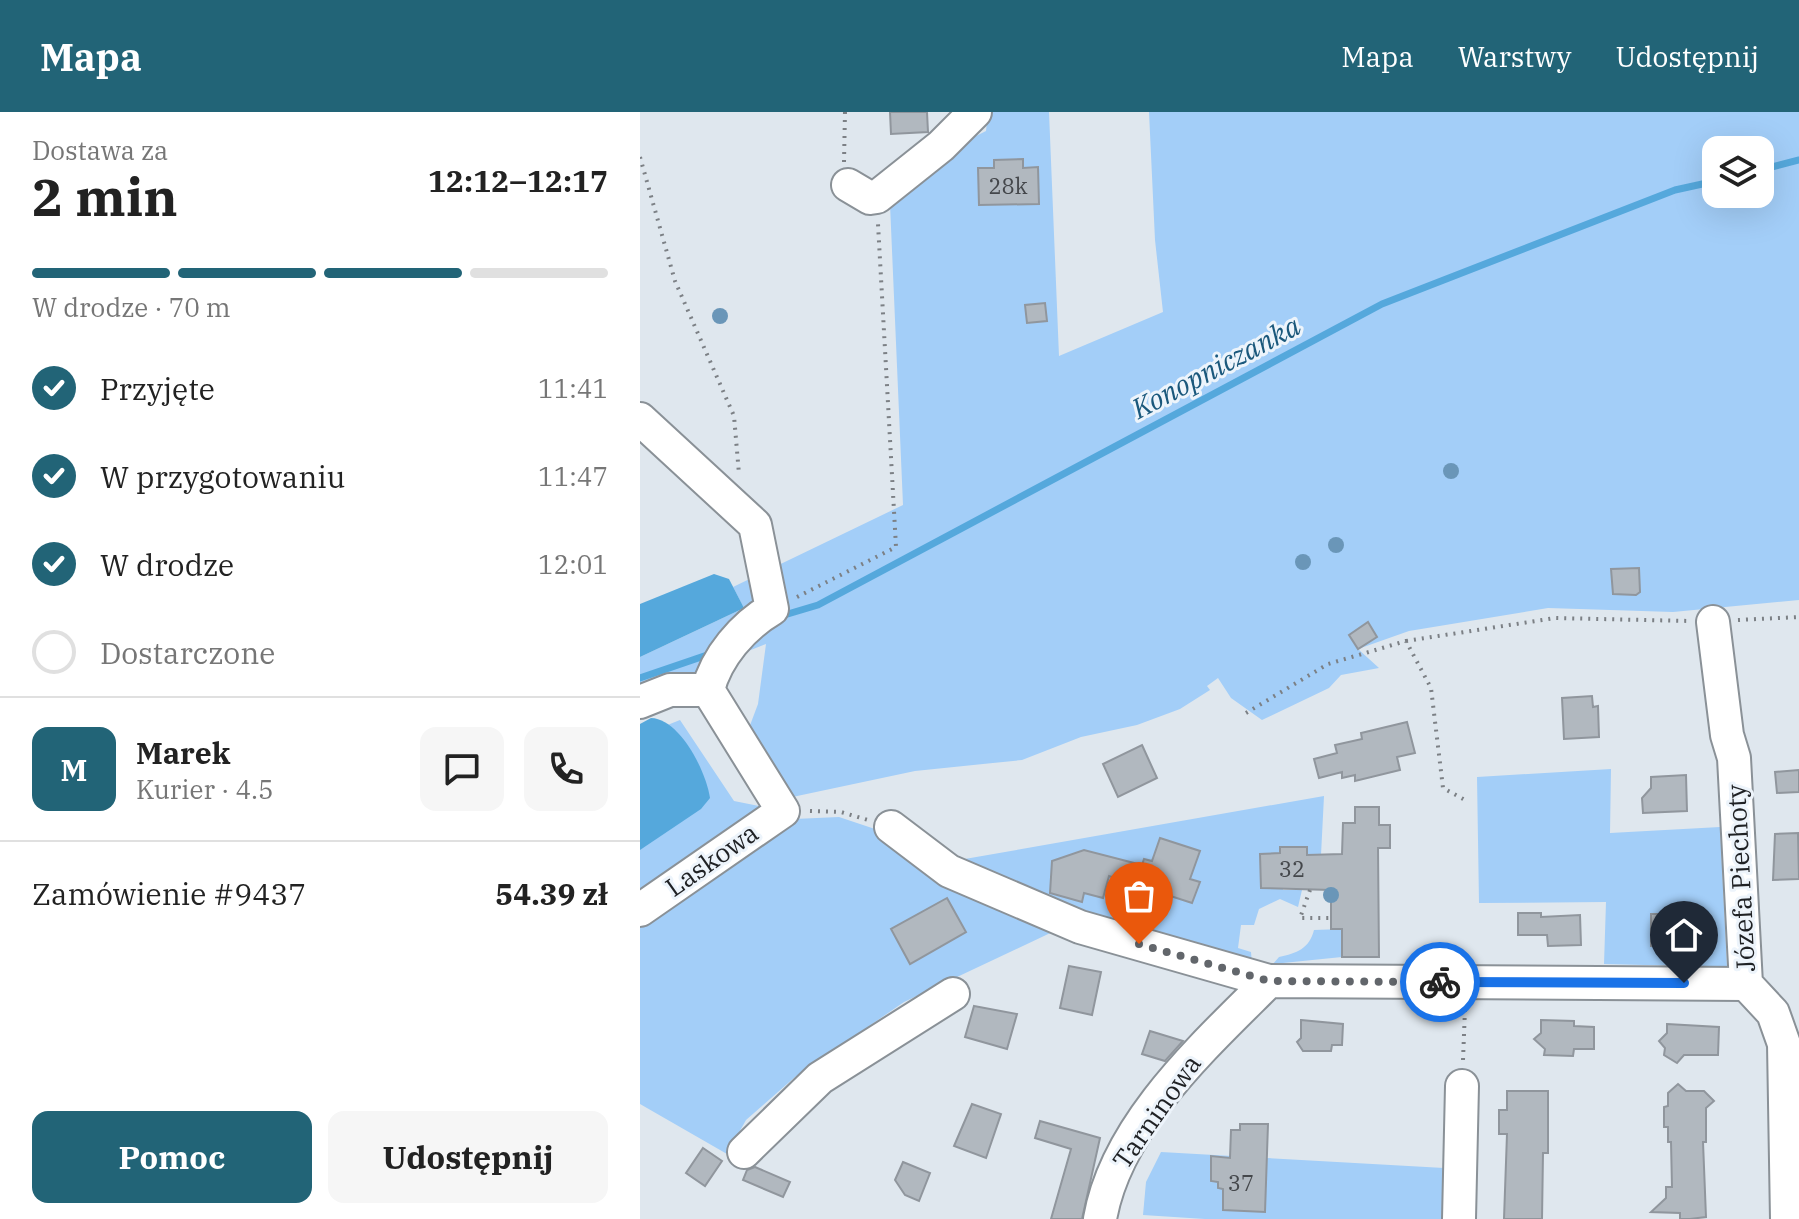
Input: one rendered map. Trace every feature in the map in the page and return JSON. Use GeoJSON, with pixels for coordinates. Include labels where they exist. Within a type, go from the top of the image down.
{"type":"FeatureCollection","features":[{"type":"Feature","properties":{"kind":"street"},"geometry":{"type":"LineString","coordinates":[[862,191],[930,155],[975,112]]}},
{"type":"Feature","properties":{"kind":"street"},"geometry":{"type":"LineString","coordinates":[[640,419],[755,525],[772,609],[741,634],[711,677],[708,690],[783,811]]}},
{"type":"Feature","properties":{"kind":"street","name":"Józefa Piechoty"},"geometry":{"type":"LineString","coordinates":[[1713,622],[1727,735],[1734,758],[1746,984],[1773,1013],[1784,1044],[1787,1219]]}},
{"type":"Feature","properties":{"kind":"street"},"geometry":{"type":"LineString","coordinates":[[640,702],[670,690],[708,690]]}},
{"type":"Feature","properties":{"kind":"street","name":"Laskowa"},"geometry":{"type":"LineString","coordinates":[[640,910],[783,811]]}},
{"type":"Feature","properties":{"kind":"street"},"geometry":{"type":"LineString","coordinates":[[891,827],[949,871],[1080,927],[1269,981],[1746,984]]}},
{"type":"Feature","properties":{"kind":"street","name":"Tarninowa"},"geometry":{"type":"LineString","coordinates":[[1100,1219],[1108,1184],[1126,1149],[1179,1071],[1269,981]]}},
{"type":"Feature","properties":{"kind":"street"},"geometry":{"type":"LineString","coordinates":[[744,1152],[820,1078],[953,994]]}},
{"type":"Feature","properties":{"kind":"street"},"geometry":{"type":"LineString","coordinates":[[1459,1219],[1462,1086]]}},
{"type":"Feature","properties":{"kind":"path"},"geometry":{"type":"LineString","coordinates":[[772,609],[896,547],[862,191],[844,169],[845,112]]}},
{"type":"Feature","properties":{"kind":"path"},"geometry":{"type":"LineString","coordinates":[[640,157],[675,281],[734,416],[743,514]]}},
{"type":"Feature","properties":{"kind":"path"},"geometry":{"type":"LineString","coordinates":[[1246,713],[1328,664],[1406,641],[1555,618],[1713,622],[1799,617]]}},
{"type":"Feature","properties":{"kind":"path"},"geometry":{"type":"LineString","coordinates":[[1406,641],[1431,688],[1443,788],[1465,800]]}},
{"type":"Feature","properties":{"kind":"path"},"geometry":{"type":"LineString","coordinates":[[783,811],[841,812],[891,827]]}},
{"type":"Feature","properties":{"kind":"path"},"geometry":{"type":"LineString","coordinates":[[1310,890],[1300,918],[1331,918]]}},
{"type":"Feature","properties":{"kind":"path"},"geometry":{"type":"LineString","coordinates":[[1462,1086],[1466,982]]}},
{"type":"Feature","properties":{"kind":"shaded area"},"geometry":{"type":"Polygon","coordinates":[[[988,112],[1049,112],[1059,356],[1163,312],[1155,240],[1149,112],[1799,112],[1799,600],[1673,612],[1548,608],[1409,631],[1358,649],[1379,668],[1341,675],[1329,688],[1262,720],[1231,698],[1218,678],[1207,686],[1210,690],[1180,709],[1137,725],[1081,737],[1022,760],[915,771],[783,799],[746,736],[758,704],[766,644],[640,694],[640,657],[744,608],[733,587],[903,505],[890,204],[970,139],[986,131],[988,112]]]}},
{"type":"Feature","properties":{"kind":"shaded area"},"geometry":{"type":"Polygon","coordinates":[[[714,574],[729,579],[744,608],[640,657],[640,604],[714,574]]]}},
{"type":"Feature","properties":{"kind":"shaded area"},"geometry":{"type":"Polygon","coordinates":[[[651,718],[672,727],[690,748],[703,774],[710,798],[701,809],[640,850],[640,724],[651,718]]]}},
{"type":"Feature","properties":{"kind":"shaded area"},"geometry":{"type":"Polygon","coordinates":[[[680,720],[734,801],[783,811],[772,820],[839,817],[884,832],[1063,927],[904,1002],[795,1077],[746,1120],[727,1154],[640,1104],[640,736],[680,720]]]}},
{"type":"Feature","properties":{"kind":"shaded area"},"geometry":{"type":"Polygon","coordinates":[[[1611,769],[1610,833],[1720,827],[1727,967],[1604,964],[1606,902],[1479,903],[1477,777],[1611,769]]]}},
{"type":"Feature","properties":{"kind":"shaded area"},"geometry":{"type":"Polygon","coordinates":[[[1324,796],[1321,855],[1307,855],[1306,847],[1281,847],[1280,854],[1260,854],[1283,890],[1302,890],[1298,907],[1280,899],[1259,909],[1254,925],[1241,925],[1238,948],[1251,952],[1252,964],[1095,922],[959,860],[1324,796]]]}},
{"type":"Feature","properties":{"kind":"shaded area"},"geometry":{"type":"Polygon","coordinates":[[[1342,929],[1342,957],[1273,964],[1279,957],[1297,952],[1305,946],[1314,930],[1342,929]]]}},
{"type":"Feature","properties":{"kind":"shaded area"},"geometry":{"type":"Polygon","coordinates":[[[1161,1152],[1444,1168],[1443,1219],[1205,1219],[1143,1215],[1146,1182],[1161,1152]]]}},
{"type":"Feature","properties":{"kind":"building"},"geometry":{"type":"Polygon","coordinates":[[[890,112],[927,112],[928,132],[891,134],[890,112]]]}},
{"type":"Feature","properties":{"kind":"building"},"geometry":{"type":"Polygon","coordinates":[[[1023,159],[1023,168],[1038,167],[1039,204],[979,205],[978,168],[994,168],[994,160],[1023,159]]]}},
{"type":"Feature","properties":{"kind":"building"},"geometry":{"type":"Polygon","coordinates":[[[1045,303],[1047,321],[1027,323],[1025,305],[1045,303]]]}},
{"type":"Feature","properties":{"kind":"building"},"geometry":{"type":"Polygon","coordinates":[[[1639,568],[1640,592],[1636,595],[1613,594],[1611,569],[1639,568]]]}},
{"type":"Feature","properties":{"kind":"building"},"geometry":{"type":"Polygon","coordinates":[[[1368,622],[1377,637],[1358,649],[1349,635],[1368,622]]]}},
{"type":"Feature","properties":{"kind":"building"},"geometry":{"type":"Polygon","coordinates":[[[1592,696],[1593,707],[1598,706],[1599,737],[1564,739],[1562,698],[1592,696]]]}},
{"type":"Feature","properties":{"kind":"building"},"geometry":{"type":"Polygon","coordinates":[[[1407,722],[1415,753],[1397,757],[1400,770],[1355,781],[1355,775],[1342,778],[1342,772],[1319,778],[1314,759],[1337,753],[1335,745],[1362,739],[1361,733],[1407,722]]]}},
{"type":"Feature","properties":{"kind":"building"},"geometry":{"type":"Polygon","coordinates":[[[1142,745],[1157,778],[1118,797],[1103,764],[1142,745]]]}},
{"type":"Feature","properties":{"kind":"building"},"geometry":{"type":"Polygon","coordinates":[[[1799,770],[1799,792],[1777,793],[1775,772],[1799,770]]]}},
{"type":"Feature","properties":{"kind":"building"},"geometry":{"type":"Polygon","coordinates":[[[1686,775],[1687,811],[1643,813],[1642,798],[1651,788],[1651,777],[1686,775]]]}},
{"type":"Feature","properties":{"kind":"building"},"geometry":{"type":"Polygon","coordinates":[[[1355,807],[1379,807],[1379,825],[1390,825],[1390,848],[1378,848],[1379,957],[1342,957],[1342,929],[1331,929],[1331,890],[1261,888],[1260,854],[1280,853],[1280,847],[1307,847],[1307,855],[1342,854],[1343,823],[1355,823],[1355,807]]]}},
{"type":"Feature","properties":{"kind":"building"},"geometry":{"type":"Polygon","coordinates":[[[1798,833],[1799,879],[1773,880],[1775,834],[1798,833]]]}},
{"type":"Feature","properties":{"kind":"building"},"geometry":{"type":"Polygon","coordinates":[[[1160,838],[1200,851],[1190,879],[1200,882],[1192,903],[1109,876],[1103,898],[1084,893],[1082,902],[1050,893],[1052,861],[1084,850],[1142,865],[1144,859],[1152,861],[1160,838]]]}},
{"type":"Feature","properties":{"kind":"building"},"geometry":{"type":"Polygon","coordinates":[[[947,898],[966,932],[910,964],[891,929],[947,898]]]}},
{"type":"Feature","properties":{"kind":"building"},"geometry":{"type":"Polygon","coordinates":[[[1518,913],[1541,913],[1541,917],[1580,915],[1581,945],[1548,946],[1547,935],[1518,935],[1518,913]]]}},
{"type":"Feature","properties":{"kind":"building"},"geometry":{"type":"Polygon","coordinates":[[[1651,914],[1687,914],[1687,945],[1651,946],[1651,914]]]}},
{"type":"Feature","properties":{"kind":"building"},"geometry":{"type":"Polygon","coordinates":[[[1069,966],[1101,972],[1092,1015],[1060,1008],[1069,966]]]}},
{"type":"Feature","properties":{"kind":"building"},"geometry":{"type":"Polygon","coordinates":[[[974,1006],[1017,1014],[1007,1049],[965,1037],[974,1006]]]}},
{"type":"Feature","properties":{"kind":"building"},"geometry":{"type":"Polygon","coordinates":[[[1301,1020],[1343,1024],[1342,1045],[1332,1045],[1331,1051],[1303,1051],[1297,1042],[1301,1038],[1301,1020]]]}},
{"type":"Feature","properties":{"kind":"building"},"geometry":{"type":"Polygon","coordinates":[[[1541,1020],[1574,1021],[1574,1026],[1594,1027],[1594,1049],[1574,1049],[1573,1056],[1544,1055],[1545,1049],[1534,1039],[1541,1033],[1541,1020]]]}},
{"type":"Feature","properties":{"kind":"building"},"geometry":{"type":"Polygon","coordinates":[[[1667,1024],[1719,1027],[1718,1055],[1684,1055],[1677,1063],[1664,1055],[1665,1048],[1659,1041],[1667,1033],[1667,1024]]]}},
{"type":"Feature","properties":{"kind":"building"},"geometry":{"type":"Polygon","coordinates":[[[1150,1031],[1183,1041],[1165,1061],[1142,1054],[1150,1031]]]}},
{"type":"Feature","properties":{"kind":"building"},"geometry":{"type":"Polygon","coordinates":[[[1678,1084],[1686,1091],[1704,1091],[1714,1101],[1706,1108],[1706,1142],[1703,1142],[1706,1217],[1680,1219],[1680,1213],[1651,1212],[1666,1198],[1666,1187],[1672,1187],[1671,1142],[1668,1142],[1668,1127],[1664,1127],[1664,1107],[1668,1106],[1668,1093],[1678,1084]]]}},
{"type":"Feature","properties":{"kind":"building"},"geometry":{"type":"Polygon","coordinates":[[[1507,1091],[1548,1091],[1548,1153],[1543,1153],[1542,1219],[1504,1219],[1507,1134],[1499,1134],[1499,1110],[1507,1110],[1507,1091]]]}},
{"type":"Feature","properties":{"kind":"building"},"geometry":{"type":"Polygon","coordinates":[[[972,1104],[1001,1114],[986,1158],[954,1146],[972,1104]]]}},
{"type":"Feature","properties":{"kind":"building"},"geometry":{"type":"Polygon","coordinates":[[[1040,1121],[1100,1138],[1082,1219],[1051,1219],[1071,1149],[1035,1138],[1040,1121]]]}},
{"type":"Feature","properties":{"kind":"building"},"geometry":{"type":"Polygon","coordinates":[[[1240,1124],[1268,1124],[1265,1212],[1223,1210],[1223,1189],[1218,1188],[1218,1182],[1211,1181],[1211,1156],[1230,1158],[1231,1130],[1240,1130],[1240,1124]]]}},
{"type":"Feature","properties":{"kind":"building"},"geometry":{"type":"Polygon","coordinates":[[[703,1148],[722,1161],[705,1186],[686,1173],[703,1148]]]}},
{"type":"Feature","properties":{"kind":"building"},"geometry":{"type":"Polygon","coordinates":[[[903,1162],[930,1173],[919,1201],[905,1195],[895,1180],[903,1162]]]}},
{"type":"Feature","properties":{"kind":"building"},"geometry":{"type":"Polygon","coordinates":[[[755,1167],[790,1182],[783,1197],[743,1180],[747,1170],[755,1167]]]}},
{"type":"Feature","properties":{"kind":"waterway","name":"Konopniczanka"},"geometry":{"type":"LineString","coordinates":[[1774,166],[1799,160]]}},
{"type":"Feature","properties":{"kind":"waterway","name":"Konopniczanka"},"geometry":{"type":"LineString","coordinates":[[781,616],[818,605],[1382,304],[1675,190],[1702,184]]}},
{"type":"Feature","properties":{"kind":"waterway","name":"Konopniczanka"},"geometry":{"type":"LineString","coordinates":[[640,678],[713,653]]}},
{"type":"Feature","properties":{"kind":"way so far"},"geometry":{"type":"LineString","coordinates":[[1139,944],[1269,981],[1440,982]]}},
{"type":"Feature","properties":{"kind":"route"},"geometry":{"type":"LineString","coordinates":[[1440,982],[1684,983]]}}]}
